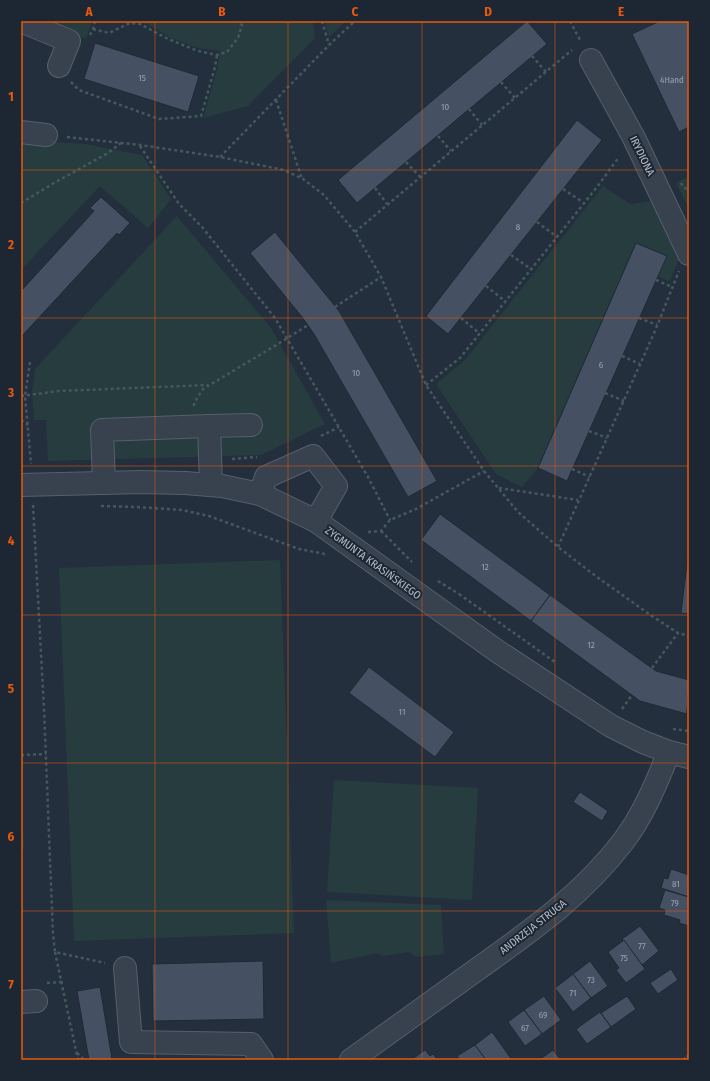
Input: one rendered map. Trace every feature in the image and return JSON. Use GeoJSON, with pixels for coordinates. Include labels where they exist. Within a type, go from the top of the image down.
{"type":"FeatureCollection","features":[{"type":"Feature","properties":{"kind":"street"},"geometry":{"type":"LineString","coordinates":[[21,21],[69,41],[59,66]]}},
{"type":"Feature","properties":{"kind":"street","name":"IRYDIONA"},"geometry":{"type":"LineString","coordinates":[[586,50],[634,138],[688,253]]}},
{"type":"Feature","properties":{"kind":"street"},"geometry":{"type":"LineString","coordinates":[[21,132],[46,135]]}},
{"type":"Feature","properties":{"kind":"street"},"geometry":{"type":"LineString","coordinates":[[104,483],[102,430],[251,424]]}},
{"type":"Feature","properties":{"kind":"street"},"geometry":{"type":"LineString","coordinates":[[202,426],[210,459],[211,485]]}},
{"type":"Feature","properties":{"kind":"street"},"geometry":{"type":"LineString","coordinates":[[260,494],[266,477],[313,456],[336,486],[316,521]]}},
{"type":"Feature","properties":{"kind":"street","name":"ZYGMUNTA KRASIŃSKIEGO"},"geometry":{"type":"LineString","coordinates":[[31,485],[141,482],[185,483],[222,486],[260,494],[316,521],[497,651],[611,726],[643,742],[679,755]]}},
{"type":"Feature","properties":{"kind":"street","name":"ANDRZEJA STRUGA"},"geometry":{"type":"LineString","coordinates":[[351,1060],[532,930],[574,896],[602,868],[623,842],[643,810],[658,778],[679,755]]}},
{"type":"Feature","properties":{"kind":"street"},"geometry":{"type":"LineString","coordinates":[[125,968],[131,1042],[251,1044],[262,1060]]}},
{"type":"Feature","properties":{"kind":"path"},"geometry":{"type":"LineString","coordinates":[[95,21],[93,29],[109,32],[130,23],[140,24],[168,39],[198,51],[217,55],[227,52],[238,38],[242,25],[237,21]]}},
{"type":"Feature","properties":{"kind":"path"},"geometry":{"type":"LineString","coordinates":[[322,21],[329,45]]}},
{"type":"Feature","properties":{"kind":"path"},"geometry":{"type":"LineString","coordinates":[[220,156],[329,45],[355,21]]}},
{"type":"Feature","properties":{"kind":"path"},"geometry":{"type":"LineString","coordinates":[[354,232],[546,72],[586,50]]}},
{"type":"Feature","properties":{"kind":"path"},"geometry":{"type":"LineString","coordinates":[[59,66],[55,72],[65,75],[79,90],[159,119],[194,117],[201,116],[217,55]]}},
{"type":"Feature","properties":{"kind":"path"},"geometry":{"type":"LineString","coordinates":[[532,56],[546,72]]}},
{"type":"Feature","properties":{"kind":"path"},"geometry":{"type":"LineString","coordinates":[[501,82],[515,98]]}},
{"type":"Feature","properties":{"kind":"path"},"geometry":{"type":"LineString","coordinates":[[276,100],[302,179]]}},
{"type":"Feature","properties":{"kind":"path"},"geometry":{"type":"LineString","coordinates":[[469,109],[482,125]]}},
{"type":"Feature","properties":{"kind":"path"},"geometry":{"type":"LineString","coordinates":[[46,135],[140,145],[220,156],[284,170],[302,179],[324,195],[354,232],[381,276],[426,385],[484,471],[498,488],[518,512],[558,547],[652,616],[678,633],[689,636]]}},
{"type":"Feature","properties":{"kind":"path"},"geometry":{"type":"LineString","coordinates":[[438,136],[451,152]]}},
{"type":"Feature","properties":{"kind":"path"},"geometry":{"type":"LineString","coordinates":[[426,385],[460,358],[597,187],[634,138]]}},
{"type":"Feature","properties":{"kind":"path"},"geometry":{"type":"LineString","coordinates":[[21,203],[108,153],[121,143]]}},
{"type":"Feature","properties":{"kind":"path"},"geometry":{"type":"LineString","coordinates":[[140,145],[179,204],[202,227],[274,318],[368,477],[390,520]]}},
{"type":"Feature","properties":{"kind":"path"},"geometry":{"type":"LineString","coordinates":[[406,162],[420,177]]}},
{"type":"Feature","properties":{"kind":"path"},"geometry":{"type":"LineString","coordinates":[[375,188],[387,204]]}},
{"type":"Feature","properties":{"kind":"path"},"geometry":{"type":"LineString","coordinates":[[563,189],[581,202]]}},
{"type":"Feature","properties":{"kind":"path"},"geometry":{"type":"LineString","coordinates":[[537,222],[557,237]]}},
{"type":"Feature","properties":{"kind":"path"},"geometry":{"type":"LineString","coordinates":[[558,547],[688,253]]}},
{"type":"Feature","properties":{"kind":"path"},"geometry":{"type":"LineString","coordinates":[[511,254],[531,269]]}},
{"type":"Feature","properties":{"kind":"path"},"geometry":{"type":"LineString","coordinates":[[335,307],[381,276]]}},
{"type":"Feature","properties":{"kind":"path"},"geometry":{"type":"LineString","coordinates":[[656,280],[672,287]]}},
{"type":"Feature","properties":{"kind":"path"},"geometry":{"type":"LineString","coordinates":[[486,286],[505,301]]}},
{"type":"Feature","properties":{"kind":"path"},"geometry":{"type":"LineString","coordinates":[[461,318],[479,333]]}},
{"type":"Feature","properties":{"kind":"path"},"geometry":{"type":"LineString","coordinates":[[639,318],[657,325]]}},
{"type":"Feature","properties":{"kind":"path"},"geometry":{"type":"LineString","coordinates":[[202,426],[194,403],[203,389],[308,325]]}},
{"type":"Feature","properties":{"kind":"path"},"geometry":{"type":"LineString","coordinates":[[622,356],[640,364]]}},
{"type":"Feature","properties":{"kind":"path"},"geometry":{"type":"LineString","coordinates":[[30,362],[25,396],[31,465],[46,754],[53,934],[55,952],[78,1060]]}},
{"type":"Feature","properties":{"kind":"path"},"geometry":{"type":"LineString","coordinates":[[21,396],[59,391],[208,385]]}},
{"type":"Feature","properties":{"kind":"path"},"geometry":{"type":"LineString","coordinates":[[606,393],[624,400]]}},
{"type":"Feature","properties":{"kind":"path"},"geometry":{"type":"LineString","coordinates":[[21,420],[28,425]]}},
{"type":"Feature","properties":{"kind":"path"},"geometry":{"type":"LineString","coordinates":[[319,438],[339,427]]}},
{"type":"Feature","properties":{"kind":"path"},"geometry":{"type":"LineString","coordinates":[[589,431],[607,438]]}},
{"type":"Feature","properties":{"kind":"path"},"geometry":{"type":"LineString","coordinates":[[210,459],[262,457]]}},
{"type":"Feature","properties":{"kind":"path"},"geometry":{"type":"LineString","coordinates":[[572,470],[590,477]]}},
{"type":"Feature","properties":{"kind":"path"},"geometry":{"type":"LineString","coordinates":[[98,506],[182,510],[209,516],[299,549],[338,556],[352,534],[381,531],[390,520],[416,509],[484,471]]}},
{"type":"Feature","properties":{"kind":"path"},"geometry":{"type":"LineString","coordinates":[[31,485],[40,506]]}},
{"type":"Feature","properties":{"kind":"path"},"geometry":{"type":"LineString","coordinates":[[498,488],[578,500]]}},
{"type":"Feature","properties":{"kind":"path"},"geometry":{"type":"LineString","coordinates":[[459,594],[557,663]]}},
{"type":"Feature","properties":{"kind":"path"},"geometry":{"type":"LineString","coordinates":[[652,668],[678,633]]}},
{"type":"Feature","properties":{"kind":"path"},"geometry":{"type":"LineString","coordinates":[[627,712],[622,709],[632,695]]}},
{"type":"Feature","properties":{"kind":"path"},"geometry":{"type":"LineString","coordinates":[[666,728],[689,731]]}},
{"type":"Feature","properties":{"kind":"path"},"geometry":{"type":"LineString","coordinates":[[21,755],[46,754]]}},
{"type":"Feature","properties":{"kind":"path"},"geometry":{"type":"LineString","coordinates":[[55,952],[125,968]]}},
{"type":"Feature","properties":{"kind":"path"},"geometry":{"type":"LineString","coordinates":[[77,1052],[84,1060]]}},
{"type":"Feature","properties":{"kind":"green space"},"geometry":{"type":"Polygon","coordinates":[[[49,21],[92,21],[86,39],[47,24],[49,21]]]}},
{"type":"Feature","properties":{"kind":"green space"},"geometry":{"type":"Polygon","coordinates":[[[138,21],[313,21],[315,38],[248,106],[203,118],[217,70],[220,51],[197,48],[171,38],[149,25],[138,21]]]}},
{"type":"Feature","properties":{"kind":"green space"},"geometry":{"type":"Polygon","coordinates":[[[325,21],[346,21],[329,37],[325,21]]]}},
{"type":"Feature","properties":{"kind":"green space"},"geometry":{"type":"Polygon","coordinates":[[[21,140],[85,144],[142,155],[171,199],[148,228],[100,186],[21,270],[21,140]]]}},
{"type":"Feature","properties":{"kind":"green space"},"geometry":{"type":"Polygon","coordinates":[[[689,176],[689,209],[676,183],[689,176]]]}},
{"type":"Feature","properties":{"kind":"green space"},"geometry":{"type":"Polygon","coordinates":[[[603,186],[630,204],[654,201],[681,256],[670,280],[668,281],[657,276],[666,256],[636,243],[538,468],[522,487],[496,474],[436,384],[465,360],[603,186]]]}},
{"type":"Feature","properties":{"kind":"green space"},"geometry":{"type":"Polygon","coordinates":[[[177,216],[271,328],[325,424],[261,455],[48,461],[46,420],[34,420],[32,392],[35,369],[177,216]]]}},
{"type":"Feature","properties":{"kind":"green space"},"geometry":{"type":"Polygon","coordinates":[[[280,560],[294,933],[74,941],[59,568],[280,560]]]}},
{"type":"Feature","properties":{"kind":"green space"},"geometry":{"type":"Polygon","coordinates":[[[334,780],[478,788],[472,900],[327,892],[334,780]]]}},
{"type":"Feature","properties":{"kind":"green space"},"geometry":{"type":"Polygon","coordinates":[[[21,798],[24,849],[21,849],[21,798]]]}},
{"type":"Feature","properties":{"kind":"green space"},"geometry":{"type":"Polygon","coordinates":[[[326,900],[441,905],[444,954],[416,957],[409,952],[383,956],[378,953],[331,963],[326,900]]]}},
{"type":"Feature","properties":{"kind":"building"},"geometry":{"type":"Polygon","coordinates":[[[527,21],[547,44],[357,203],[338,180],[527,21]]]}},
{"type":"Feature","properties":{"kind":"building"},"geometry":{"type":"Polygon","coordinates":[[[660,21],[689,21],[689,127],[679,132],[632,34],[660,21]]]}},
{"type":"Feature","properties":{"kind":"building"},"geometry":{"type":"Polygon","coordinates":[[[95,43],[199,76],[188,112],[84,79],[95,43]]]}},
{"type":"Feature","properties":{"kind":"building"},"geometry":{"type":"Polygon","coordinates":[[[577,120],[602,140],[448,334],[426,316],[577,120]]]}},
{"type":"Feature","properties":{"kind":"building"},"geometry":{"type":"Polygon","coordinates":[[[101,197],[130,223],[119,235],[117,233],[21,337],[21,291],[94,211],[90,208],[101,197]]]}},
{"type":"Feature","properties":{"kind":"building"},"geometry":{"type":"Polygon","coordinates":[[[275,232],[339,311],[437,481],[408,497],[314,334],[250,253],[275,232]]]}},
{"type":"Feature","properties":{"kind":"building"},"geometry":{"type":"Polygon","coordinates":[[[636,243],[667,256],[567,481],[538,468],[636,243]]]}},
{"type":"Feature","properties":{"kind":"building"},"geometry":{"type":"Polygon","coordinates":[[[440,514],[550,595],[531,621],[421,540],[440,514]]]}},
{"type":"Feature","properties":{"kind":"building"},"geometry":{"type":"Polygon","coordinates":[[[689,547],[689,614],[681,613],[689,547]]]}},
{"type":"Feature","properties":{"kind":"building"},"geometry":{"type":"Polygon","coordinates":[[[550,595],[656,671],[689,680],[687,714],[640,701],[531,621],[550,595]]]}},
{"type":"Feature","properties":{"kind":"building"},"geometry":{"type":"Polygon","coordinates":[[[369,667],[454,732],[435,757],[349,693],[369,667]]]}},
{"type":"Feature","properties":{"kind":"building"},"geometry":{"type":"Polygon","coordinates":[[[689,684],[689,714],[687,714],[689,684]]]}},
{"type":"Feature","properties":{"kind":"building"},"geometry":{"type":"Polygon","coordinates":[[[580,792],[608,811],[602,821],[573,802],[580,792]]]}},
{"type":"Feature","properties":{"kind":"building"},"geometry":{"type":"Polygon","coordinates":[[[671,869],[689,875],[689,897],[661,888],[664,878],[668,879],[671,869]]]}},
{"type":"Feature","properties":{"kind":"building"},"geometry":{"type":"Polygon","coordinates":[[[665,890],[689,897],[689,926],[679,923],[680,920],[664,915],[665,910],[659,908],[665,890]]]}},
{"type":"Feature","properties":{"kind":"building"},"geometry":{"type":"Polygon","coordinates":[[[640,926],[659,951],[642,965],[622,939],[640,926]]]}},
{"type":"Feature","properties":{"kind":"building"},"geometry":{"type":"Polygon","coordinates":[[[624,940],[645,969],[626,983],[616,970],[619,968],[608,952],[624,940]]]}},
{"type":"Feature","properties":{"kind":"building"},"geometry":{"type":"Polygon","coordinates":[[[263,961],[264,1019],[153,1021],[152,964],[263,961]]]}},
{"type":"Feature","properties":{"kind":"building"},"geometry":{"type":"Polygon","coordinates":[[[590,961],[608,986],[591,998],[573,974],[590,961]]]}},
{"type":"Feature","properties":{"kind":"building"},"geometry":{"type":"Polygon","coordinates":[[[671,969],[678,980],[658,994],[650,983],[671,969]]]}},
{"type":"Feature","properties":{"kind":"building"},"geometry":{"type":"Polygon","coordinates":[[[573,974],[591,998],[573,1012],[555,988],[573,974]]]}},
{"type":"Feature","properties":{"kind":"building"},"geometry":{"type":"Polygon","coordinates":[[[100,987],[112,1059],[89,1060],[77,991],[100,987]]]}},
{"type":"Feature","properties":{"kind":"building"},"geometry":{"type":"Polygon","coordinates":[[[544,996],[561,1020],[542,1034],[524,1010],[544,996]]]}},
{"type":"Feature","properties":{"kind":"building"},"geometry":{"type":"Polygon","coordinates":[[[627,996],[636,1009],[611,1027],[601,1013],[627,996]]]}},
{"type":"Feature","properties":{"kind":"building"},"geometry":{"type":"Polygon","coordinates":[[[524,1010],[542,1034],[525,1046],[508,1022],[524,1010]]]}},
{"type":"Feature","properties":{"kind":"building"},"geometry":{"type":"Polygon","coordinates":[[[600,1012],[611,1027],[587,1044],[576,1029],[600,1012]]]}},
{"type":"Feature","properties":{"kind":"building"},"geometry":{"type":"Polygon","coordinates":[[[492,1032],[512,1060],[486,1060],[475,1045],[492,1032]]]}},
{"type":"Feature","properties":{"kind":"building"},"geometry":{"type":"Polygon","coordinates":[[[475,1045],[486,1060],[460,1060],[457,1056],[475,1045]]]}},
{"type":"Feature","properties":{"kind":"building"},"geometry":{"type":"Polygon","coordinates":[[[425,1050],[430,1056],[433,1054],[438,1060],[411,1060],[425,1050]]]}},
{"type":"Feature","properties":{"kind":"building"},"geometry":{"type":"Polygon","coordinates":[[[553,1050],[561,1060],[539,1060],[553,1050]]]}},
{"type":"Feature","properties":{"kind":"building"},"geometry":{"type":"Polygon","coordinates":[[[689,1053],[689,1060],[688,1060],[685,1056],[689,1053]]]}},
{"type":"Feature","properties":{"kind":"building"},"geometry":{"type":"Polygon","coordinates":[[[685,1056],[688,1060],[679,1060],[685,1056]]]}}]}
